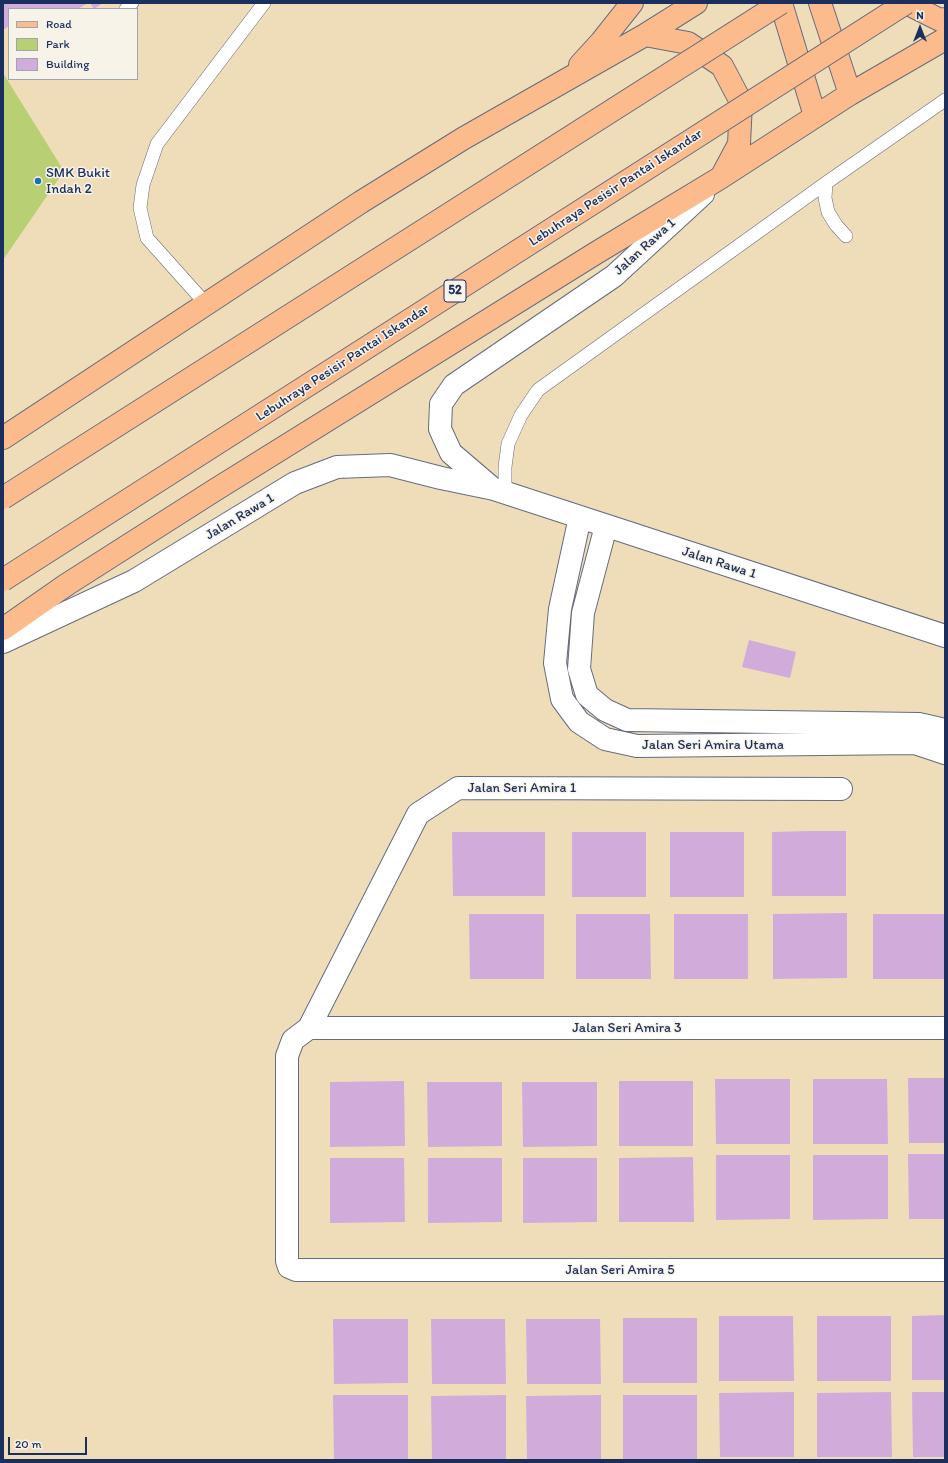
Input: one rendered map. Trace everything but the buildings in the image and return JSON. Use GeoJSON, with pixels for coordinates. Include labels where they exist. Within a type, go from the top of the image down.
{"type":"FeatureCollection","features":[{"type":"Feature","properties":{"kind":"main road"},"geometry":{"type":"LineString","coordinates":[[564,82],[601,42],[632,3]]}},
{"type":"Feature","properties":{"kind":"main road"},"geometry":{"type":"LineString","coordinates":[[3,438],[380,190],[464,138],[645,35],[696,3]]}},
{"type":"Feature","properties":{"kind":"main road"},"geometry":{"type":"LineString","coordinates":[[3,498],[781,3],[815,116]]}},
{"type":"Feature","properties":{"kind":"main road"},"geometry":{"type":"LineString","coordinates":[[820,3],[850,94]]}},
{"type":"Feature","properties":{"kind":"main road"},"geometry":{"type":"LineString","coordinates":[[906,3],[940,20],[945,19]]}},
{"type":"Feature","properties":{"kind":"main road","name":"Lebuhraya Pesisir Pantai Iskandar"},"geometry":{"type":"LineString","coordinates":[[3,580],[906,3]]}},
{"type":"Feature","properties":{"kind":"main road"},"geometry":{"type":"LineString","coordinates":[[645,35],[688,43],[722,66],[741,102],[739,144],[720,178]]}},
{"type":"Feature","properties":{"kind":"main road"},"geometry":{"type":"LineString","coordinates":[[3,629],[73,580],[215,490],[596,253],[720,178],[850,94],[945,38]]}},
{"type":"Feature","properties":{"kind":"street","name":"Jalan Rawa 1"},"geometry":{"type":"LineString","coordinates":[[500,491],[452,453],[440,429],[441,404],[454,384],[614,276],[720,178]]}},
{"type":"Feature","properties":{"kind":"street","name":"Jalan Rawa 1"},"geometry":{"type":"LineString","coordinates":[[3,642],[134,581],[295,483],[337,467],[390,465],[500,491],[945,636]]}},
{"type":"Feature","properties":{"kind":"street","name":"Jalan Seri Amira Utama"},"geometry":{"type":"LineString","coordinates":[[580,517],[560,609],[555,663],[562,699],[579,722],[605,739],[637,746],[915,743],[945,753]]}},
{"type":"Feature","properties":{"kind":"street","name":"Jalan Seri Amira Utama"},"geometry":{"type":"LineString","coordinates":[[606,526],[583,613],[579,669],[587,694],[605,710],[627,720],[919,724],[945,730]]}},
{"type":"Feature","properties":{"kind":"street","name":"Jalan Seri Amira 1"},"geometry":{"type":"LineString","coordinates":[[296,1270],[289,1267],[287,1261],[287,1056],[293,1040],[309,1028],[418,814],[458,788],[841,789]]}},
{"type":"Feature","properties":{"kind":"street","name":"Jalan Seri Amira 3"},"geometry":{"type":"LineString","coordinates":[[309,1028],[945,1028]]}},
{"type":"Feature","properties":{"kind":"street","name":"Jalan Seri Amira 5"},"geometry":{"type":"LineString","coordinates":[[296,1270],[945,1270]]}},
{"type":"Feature","properties":{"kind":"lane"},"geometry":{"type":"LineString","coordinates":[[206,304],[147,238],[140,208],[143,185],[157,144],[264,3]]}},
{"type":"Feature","properties":{"kind":"lane"},"geometry":{"type":"LineString","coordinates":[[500,491],[508,444],[521,415],[538,390],[826,183],[945,100]]}},
{"type":"Feature","properties":{"kind":"lane"},"geometry":{"type":"LineString","coordinates":[[826,183],[825,198],[828,212],[836,225],[846,236]]}},
{"type":"Feature","properties":{"kind":"green space"},"geometry":{"type":"Polygon","coordinates":[[[3,73],[64,171],[3,260],[3,73]]]}},
{"type":"Feature","properties":{"kind":"place","name":"SMK Bukit Indah 2"},"geometry":{"type":"Point","coordinates":[38,181]}}]}
